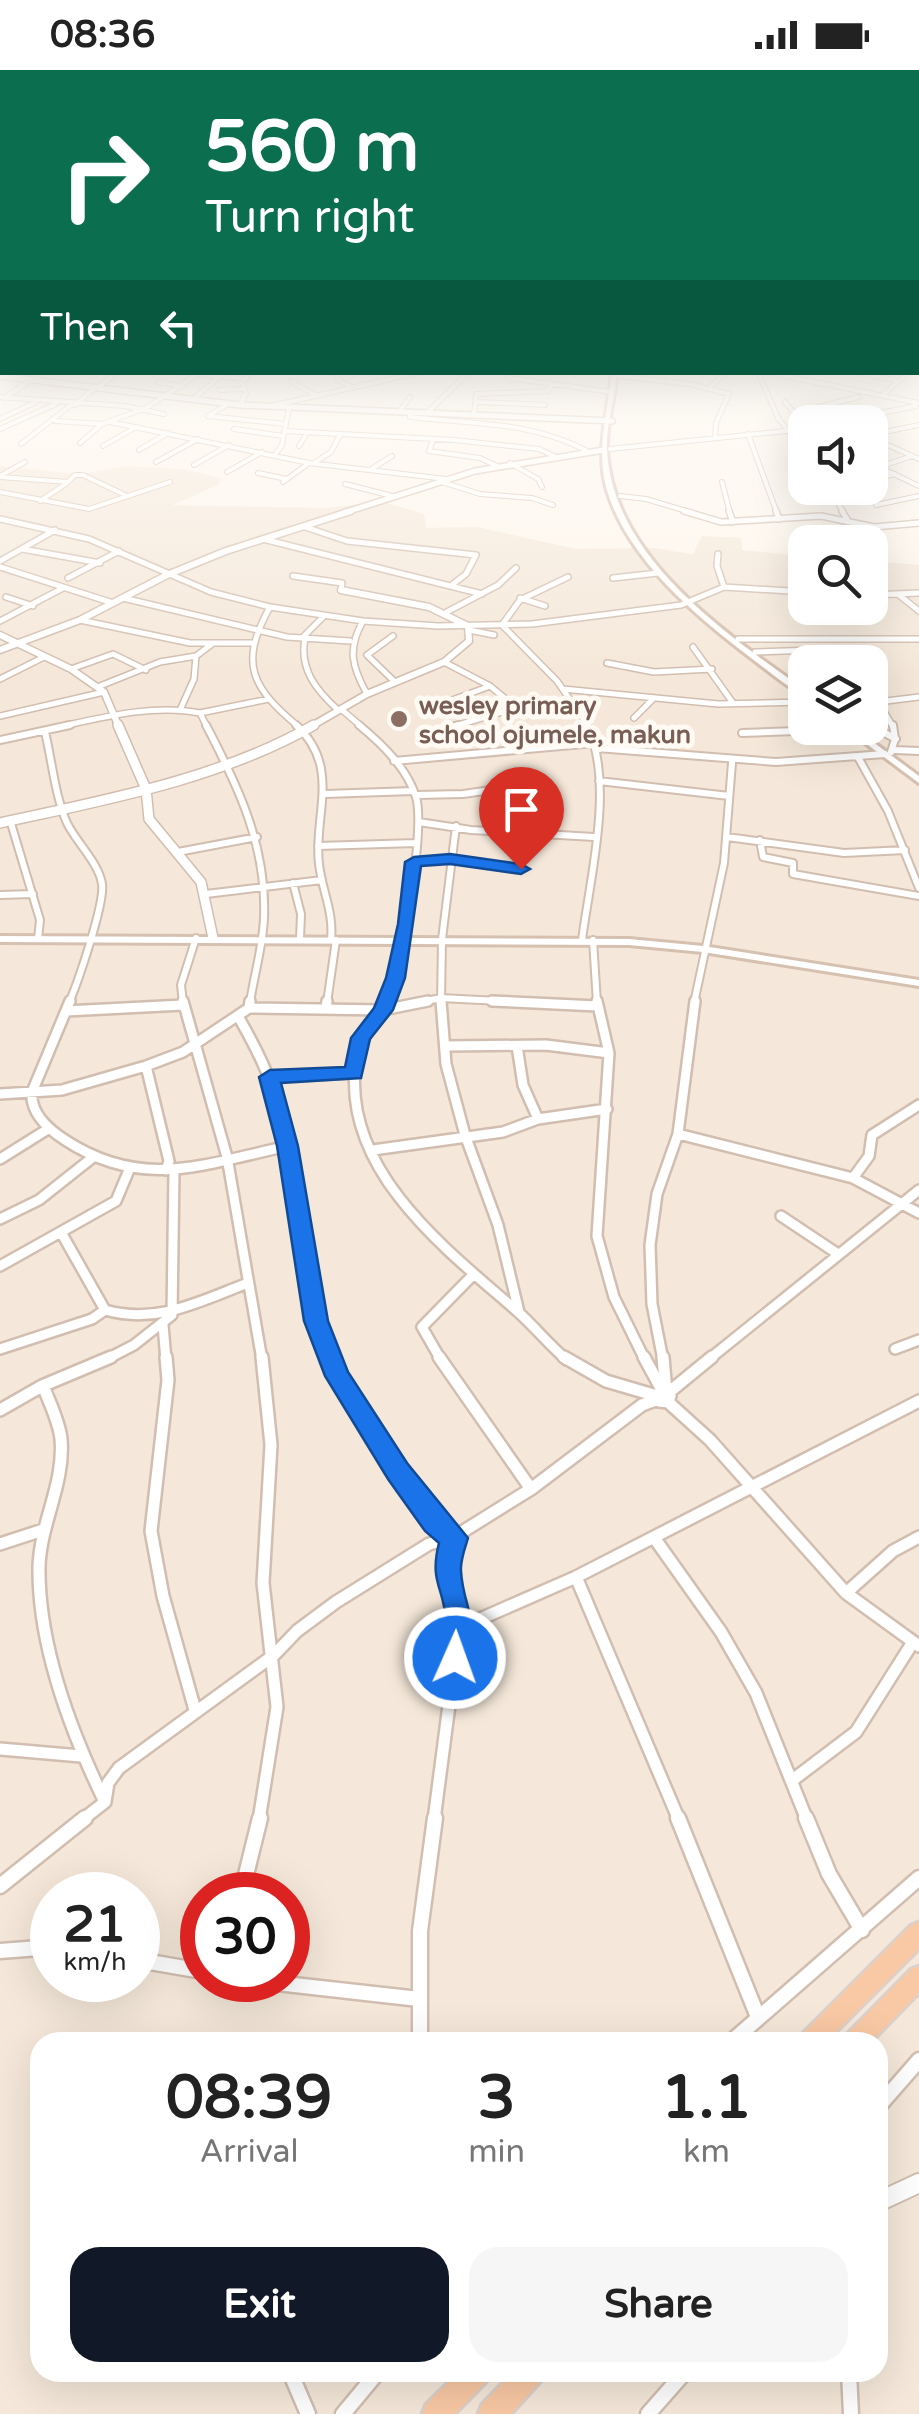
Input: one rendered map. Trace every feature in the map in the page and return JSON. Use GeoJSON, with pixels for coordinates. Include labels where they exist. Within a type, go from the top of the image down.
{"type":"FeatureCollection","features":[{"type":"Feature","properties":{"kind":"highway"},"geometry":{"type":"LineString","coordinates":[[820,2032],[919,1933]]}},
{"type":"Feature","properties":{"kind":"highway"},"geometry":{"type":"LineString","coordinates":[[865,2032],[919,1977]]}},
{"type":"Feature","properties":{"kind":"highway"},"geometry":{"type":"LineString","coordinates":[[436,2414],[468,2382]]}},
{"type":"Feature","properties":{"kind":"highway"},"geometry":{"type":"LineString","coordinates":[[492,2414],[522,2382]]}},
{"type":"Feature","properties":{"kind":"main road"},"geometry":{"type":"LineString","coordinates":[[608,456],[612,488],[622,514],[658,572],[788,681]]}},
{"type":"Feature","properties":{"kind":"main road"},"geometry":{"type":"LineString","coordinates":[[609,456],[620,496],[662,567],[690,602],[788,680]]}},
{"type":"Feature","properties":{"kind":"main road"},"geometry":{"type":"LineString","coordinates":[[879,745],[919,777]]}},
{"type":"Feature","properties":{"kind":"main road"},"geometry":{"type":"LineString","coordinates":[[0,939],[588,940],[703,949],[919,983]]}},
{"type":"Feature","properties":{"kind":"street"},"geometry":{"type":"LineString","coordinates":[[156,462],[166,456]]}},
{"type":"Feature","properties":{"kind":"street"},"geometry":{"type":"LineString","coordinates":[[194,465],[210,456]]}},
{"type":"Feature","properties":{"kind":"street"},"geometry":{"type":"LineString","coordinates":[[227,472],[254,456]]}},
{"type":"Feature","properties":{"kind":"street"},"geometry":{"type":"LineString","coordinates":[[281,456],[443,480],[480,494],[532,498],[553,505]]}},
{"type":"Feature","properties":{"kind":"street"},"geometry":{"type":"LineString","coordinates":[[258,473],[285,480],[323,456]]}},
{"type":"Feature","properties":{"kind":"street"},"geometry":{"type":"LineString","coordinates":[[370,470],[391,456]]}},
{"type":"Feature","properties":{"kind":"street"},"geometry":{"type":"LineString","coordinates":[[468,456],[498,466]]}},
{"type":"Feature","properties":{"kind":"street"},"geometry":{"type":"LineString","coordinates":[[0,650],[80,620],[167,575],[263,539],[443,480],[552,456]]}},
{"type":"Feature","properties":{"kind":"street"},"geometry":{"type":"LineString","coordinates":[[756,456],[779,519]]}},
{"type":"Feature","properties":{"kind":"street"},"geometry":{"type":"LineString","coordinates":[[916,458],[880,467],[919,486]]}},
{"type":"Feature","properties":{"kind":"street"},"geometry":{"type":"LineString","coordinates":[[0,477],[26,462]]}},
{"type":"Feature","properties":{"kind":"street"},"geometry":{"type":"LineString","coordinates":[[510,463],[538,480],[542,487]]}},
{"type":"Feature","properties":{"kind":"street"},"geometry":{"type":"LineString","coordinates":[[888,476],[894,474]]}},
{"type":"Feature","properties":{"kind":"street"},"geometry":{"type":"LineString","coordinates":[[40,501],[83,475],[127,496]]}},
{"type":"Feature","properties":{"kind":"street"},"geometry":{"type":"LineString","coordinates":[[0,477],[68,482]]}},
{"type":"Feature","properties":{"kind":"street"},"geometry":{"type":"LineString","coordinates":[[49,481],[59,490]]}},
{"type":"Feature","properties":{"kind":"street"},"geometry":{"type":"LineString","coordinates":[[0,492],[90,508],[170,482]]}},
{"type":"Feature","properties":{"kind":"street"},"geometry":{"type":"LineString","coordinates":[[722,482],[723,497],[733,522]]}},
{"type":"Feature","properties":{"kind":"street"},"geometry":{"type":"LineString","coordinates":[[136,484],[148,489]]}},
{"type":"Feature","properties":{"kind":"street"},"geometry":{"type":"LineString","coordinates":[[346,484],[396,497]]}},
{"type":"Feature","properties":{"kind":"street"},"geometry":{"type":"LineString","coordinates":[[620,496],[733,522],[821,516],[866,526],[919,523]]}},
{"type":"Feature","properties":{"kind":"street"},"geometry":{"type":"LineString","coordinates":[[888,502],[919,496]]}},
{"type":"Feature","properties":{"kind":"street"},"geometry":{"type":"LineString","coordinates":[[838,505],[848,521]]}},
{"type":"Feature","properties":{"kind":"street"},"geometry":{"type":"LineString","coordinates":[[0,522],[8,520],[55,530],[119,551],[211,592],[270,607],[363,622],[468,628],[591,618],[690,602],[724,587],[788,591]]}},
{"type":"Feature","properties":{"kind":"street"},"geometry":{"type":"LineString","coordinates":[[892,526],[904,535]]}},
{"type":"Feature","properties":{"kind":"street"},"geometry":{"type":"LineString","coordinates":[[305,527],[347,541],[476,555],[466,574],[453,584]]}},
{"type":"Feature","properties":{"kind":"street"},"geometry":{"type":"LineString","coordinates":[[0,564],[55,530]]}},
{"type":"Feature","properties":{"kind":"street"},"geometry":{"type":"LineString","coordinates":[[263,539],[345,563],[453,584],[482,594]]}},
{"type":"Feature","properties":{"kind":"street"},"geometry":{"type":"LineString","coordinates":[[22,549],[100,563]]}},
{"type":"Feature","properties":{"kind":"street"},"geometry":{"type":"LineString","coordinates":[[68,578],[119,551]]}},
{"type":"Feature","properties":{"kind":"street"},"geometry":{"type":"LineString","coordinates":[[718,554],[717,566],[724,587]]}},
{"type":"Feature","properties":{"kind":"street"},"geometry":{"type":"LineString","coordinates":[[0,564],[113,602]]}},
{"type":"Feature","properties":{"kind":"street"},"geometry":{"type":"LineString","coordinates":[[443,614],[482,594],[516,568]]}},
{"type":"Feature","properties":{"kind":"street"},"geometry":{"type":"LineString","coordinates":[[613,578],[658,572]]}},
{"type":"Feature","properties":{"kind":"street"},"geometry":{"type":"LineString","coordinates":[[293,576],[342,583],[341,590],[375,594],[443,614],[468,628],[494,635]]}},
{"type":"Feature","properties":{"kind":"street"},"geometry":{"type":"LineString","coordinates":[[502,625],[505,613],[520,598],[568,577]]}},
{"type":"Feature","properties":{"kind":"street"},"geometry":{"type":"LineString","coordinates":[[0,621],[63,588]]}},
{"type":"Feature","properties":{"kind":"street"},"geometry":{"type":"LineString","coordinates":[[888,595],[919,593]]}},
{"type":"Feature","properties":{"kind":"street"},"geometry":{"type":"LineString","coordinates":[[898,595],[919,611]]}},
{"type":"Feature","properties":{"kind":"street"},"geometry":{"type":"LineString","coordinates":[[6,597],[33,606]]}},
{"type":"Feature","properties":{"kind":"street"},"geometry":{"type":"LineString","coordinates":[[123,598],[304,638],[350,640]]}},
{"type":"Feature","properties":{"kind":"street"},"geometry":{"type":"LineString","coordinates":[[520,598],[545,606]]}},
{"type":"Feature","properties":{"kind":"street"},"geometry":{"type":"LineString","coordinates":[[270,607],[252,643],[253,675],[269,700],[308,737],[325,794],[318,846],[322,880],[333,906],[326,1008]]}},
{"type":"Feature","properties":{"kind":"street"},"geometry":{"type":"LineString","coordinates":[[324,616],[304,638],[302,655],[309,677],[340,710],[375,738],[394,761],[415,793],[419,822],[396,978],[383,1010],[360,1038],[354,1073],[357,1109],[373,1150],[404,1205],[472,1276],[519,1312],[572,1362],[638,1392],[663,1396]]}},
{"type":"Feature","properties":{"kind":"street"},"geometry":{"type":"LineString","coordinates":[[80,620],[212,644],[252,643]]}},
{"type":"Feature","properties":{"kind":"street"},"geometry":{"type":"LineString","coordinates":[[363,622],[350,640],[348,659],[367,694]]}},
{"type":"Feature","properties":{"kind":"street"},"geometry":{"type":"LineString","coordinates":[[502,625],[563,689],[596,746],[599,782],[588,940],[608,1053],[597,1236],[601,1264],[612,1295],[663,1396],[751,1486],[846,1593],[916,1644],[856,1732],[794,1779]]}},
{"type":"Feature","properties":{"kind":"street"},"geometry":{"type":"LineString","coordinates":[[0,823],[146,789],[275,747],[367,694],[444,662],[466,648],[468,628]]}},
{"type":"Feature","properties":{"kind":"street"},"geometry":{"type":"LineString","coordinates":[[0,635],[102,689],[118,716],[146,789],[149,819],[178,852],[206,894],[213,938]]}},
{"type":"Feature","properties":{"kind":"street"},"geometry":{"type":"LineString","coordinates":[[393,636],[367,655],[377,670],[395,682]]}},
{"type":"Feature","properties":{"kind":"street"},"geometry":{"type":"LineString","coordinates":[[738,639],[919,638]]}},
{"type":"Feature","properties":{"kind":"street"},"geometry":{"type":"LineString","coordinates":[[0,716],[102,689],[171,659],[196,656],[212,644]]}},
{"type":"Feature","properties":{"kind":"street"},"geometry":{"type":"LineString","coordinates":[[693,647],[734,703]]}},
{"type":"Feature","properties":{"kind":"street"},"geometry":{"type":"LineString","coordinates":[[756,652],[788,651]]}},
{"type":"Feature","properties":{"kind":"street"},"geometry":{"type":"LineString","coordinates":[[71,670],[113,654],[146,670]]}},
{"type":"Feature","properties":{"kind":"street"},"geometry":{"type":"LineString","coordinates":[[180,710],[194,679],[196,656]]}},
{"type":"Feature","properties":{"kind":"street"},"geometry":{"type":"LineString","coordinates":[[0,679],[44,657]]}},
{"type":"Feature","properties":{"kind":"street"},"geometry":{"type":"LineString","coordinates":[[444,662],[490,686],[521,710],[455,726]]}},
{"type":"Feature","properties":{"kind":"street"},"geometry":{"type":"LineString","coordinates":[[607,663],[654,672],[712,669]]}},
{"type":"Feature","properties":{"kind":"street"},"geometry":{"type":"LineString","coordinates":[[439,705],[490,686]]}},
{"type":"Feature","properties":{"kind":"street"},"geometry":{"type":"LineString","coordinates":[[563,689],[734,703],[788,697]]}},
{"type":"Feature","properties":{"kind":"street"},"geometry":{"type":"LineString","coordinates":[[888,700],[919,697]]}},
{"type":"Feature","properties":{"kind":"street"},"geometry":{"type":"LineString","coordinates":[[634,718],[654,698]]}},
{"type":"Feature","properties":{"kind":"street"},"geometry":{"type":"LineString","coordinates":[[0,740],[118,716],[180,710],[200,713],[269,700]]}},
{"type":"Feature","properties":{"kind":"street"},"geometry":{"type":"LineString","coordinates":[[200,713],[258,836],[262,940],[249,1008]]}},
{"type":"Feature","properties":{"kind":"street"},"geometry":{"type":"LineString","coordinates":[[888,713],[896,739],[890,752]]}},
{"type":"Feature","properties":{"kind":"street"},"geometry":{"type":"LineString","coordinates":[[45,732],[66,820],[102,880],[98,916],[88,939],[83,968],[32,1092],[31,1103],[48,1129],[92,1158],[130,1170],[170,1170],[288,1146]]}},
{"type":"Feature","properties":{"kind":"street"},"geometry":{"type":"LineString","coordinates":[[742,734],[788,732]]}},
{"type":"Feature","properties":{"kind":"street"},"geometry":{"type":"LineString","coordinates":[[888,734],[896,739]]}},
{"type":"Feature","properties":{"kind":"street"},"geometry":{"type":"LineString","coordinates":[[394,761],[425,755],[596,746],[732,763],[859,759],[919,751]]}},
{"type":"Feature","properties":{"kind":"street"},"geometry":{"type":"LineString","coordinates":[[859,759],[905,850],[919,888]]}},
{"type":"Feature","properties":{"kind":"street"},"geometry":{"type":"LineString","coordinates":[[663,1396],[662,1343],[652,1304],[650,1245],[657,1194],[678,1134],[686,1048],[727,837],[732,763]]}},
{"type":"Feature","properties":{"kind":"street"},"geometry":{"type":"LineString","coordinates":[[599,782],[730,796]]}},
{"type":"Feature","properties":{"kind":"street"},"geometry":{"type":"LineString","coordinates":[[325,794],[463,794],[541,784]]}},
{"type":"Feature","properties":{"kind":"street"},"geometry":{"type":"LineString","coordinates":[[10,820],[34,894],[40,920],[38,939]]}},
{"type":"Feature","properties":{"kind":"street"},"geometry":{"type":"LineString","coordinates":[[419,822],[471,830],[594,837]]}},
{"type":"Feature","properties":{"kind":"street"},"geometry":{"type":"LineString","coordinates":[[456,826],[442,939],[440,998],[446,1064],[465,1135],[498,1226],[519,1312]]}},
{"type":"Feature","properties":{"kind":"street"},"geometry":{"type":"LineString","coordinates":[[178,852],[258,836]]}},
{"type":"Feature","properties":{"kind":"street"},"geometry":{"type":"LineString","coordinates":[[727,837],[844,854],[905,850]]}},
{"type":"Feature","properties":{"kind":"street"},"geometry":{"type":"LineString","coordinates":[[760,840],[763,857],[793,862],[793,874],[919,896]]}},
{"type":"Feature","properties":{"kind":"street"},"geometry":{"type":"LineString","coordinates":[[318,846],[416,843]]}},
{"type":"Feature","properties":{"kind":"street"},"geometry":{"type":"LineString","coordinates":[[414,862],[450,859],[521,869]]}},
{"type":"Feature","properties":{"kind":"street"},"geometry":{"type":"LineString","coordinates":[[206,894],[322,880]]}},
{"type":"Feature","properties":{"kind":"street"},"geometry":{"type":"LineString","coordinates":[[292,883],[302,914],[300,940]]}},
{"type":"Feature","properties":{"kind":"street"},"geometry":{"type":"LineString","coordinates":[[0,895],[34,894]]}},
{"type":"Feature","properties":{"kind":"street"},"geometry":{"type":"LineString","coordinates":[[196,938],[181,985],[228,1157],[260,1343],[271,1445],[263,1582],[277,1707],[260,1817],[247,1872]]}},
{"type":"Feature","properties":{"kind":"street"},"geometry":{"type":"LineString","coordinates":[[0,1094],[62,1090],[146,1066],[197,1044],[249,1008],[383,1010],[440,998],[597,1006]]}},
{"type":"Feature","properties":{"kind":"street"},"geometry":{"type":"LineString","coordinates":[[66,1011],[184,1005]]}},
{"type":"Feature","properties":{"kind":"street"},"geometry":{"type":"LineString","coordinates":[[238,1016],[270,1077],[288,1146],[316,1321],[337,1376],[448,1540],[446,1569],[460,1622],[420,1931],[420,2032]]}},
{"type":"Feature","properties":{"kind":"street"},"geometry":{"type":"LineString","coordinates":[[446,1046],[546,1045],[608,1053]]}},
{"type":"Feature","properties":{"kind":"street"},"geometry":{"type":"LineString","coordinates":[[516,1046],[523,1085],[538,1119]]}},
{"type":"Feature","properties":{"kind":"street"},"geometry":{"type":"LineString","coordinates":[[0,1410],[163,1325],[172,1315],[170,1170],[146,1066]]}},
{"type":"Feature","properties":{"kind":"street"},"geometry":{"type":"LineString","coordinates":[[270,1077],[354,1073]]}},
{"type":"Feature","properties":{"kind":"street"},"geometry":{"type":"LineString","coordinates":[[854,1178],[868,1156],[872,1135],[919,1105]]}},
{"type":"Feature","properties":{"kind":"street"},"geometry":{"type":"LineString","coordinates":[[373,1150],[515,1130],[538,1119],[607,1109]]}},
{"type":"Feature","properties":{"kind":"street"},"geometry":{"type":"LineString","coordinates":[[0,1159],[48,1129]]}},
{"type":"Feature","properties":{"kind":"street"},"geometry":{"type":"LineString","coordinates":[[678,1134],[854,1178],[919,1213]]}},
{"type":"Feature","properties":{"kind":"street"},"geometry":{"type":"LineString","coordinates":[[0,1219],[39,1200],[92,1158]]}},
{"type":"Feature","properties":{"kind":"street"},"geometry":{"type":"LineString","coordinates":[[0,1266],[116,1201],[123,1194],[130,1170]]}},
{"type":"Feature","properties":{"kind":"street"},"geometry":{"type":"LineString","coordinates":[[0,1886],[105,1802],[108,1783],[119,1768],[274,1655],[297,1631],[429,1544],[448,1540],[531,1490],[642,1405],[663,1396],[919,1190]]}},
{"type":"Feature","properties":{"kind":"street"},"geometry":{"type":"LineString","coordinates":[[781,1216],[838,1254]]}},
{"type":"Feature","properties":{"kind":"street"},"geometry":{"type":"LineString","coordinates":[[62,1234],[106,1310],[117,1315],[172,1315],[248,1282]]}},
{"type":"Feature","properties":{"kind":"street"},"geometry":{"type":"LineString","coordinates":[[472,1276],[422,1327],[422,1333],[531,1490]]}},
{"type":"Feature","properties":{"kind":"street"},"geometry":{"type":"LineString","coordinates":[[0,1349],[92,1319],[106,1310]]}},
{"type":"Feature","properties":{"kind":"street"},"geometry":{"type":"LineString","coordinates":[[163,1325],[168,1380],[151,1530],[163,1596],[196,1710]]}},
{"type":"Feature","properties":{"kind":"street"},"geometry":{"type":"LineString","coordinates":[[895,1349],[919,1340]]}},
{"type":"Feature","properties":{"kind":"street"},"geometry":{"type":"LineString","coordinates":[[44,1388],[60,1433],[61,1453],[42,1530],[42,1607],[81,1756],[105,1802]]}},
{"type":"Feature","properties":{"kind":"street"},"geometry":{"type":"LineString","coordinates":[[460,1622],[495,1613],[576,1578],[919,1401]]}},
{"type":"Feature","properties":{"kind":"street"},"geometry":{"type":"LineString","coordinates":[[0,1544],[42,1530]]}},
{"type":"Feature","properties":{"kind":"street"},"geometry":{"type":"LineString","coordinates":[[846,1593],[893,1550],[919,1538]]}},
{"type":"Feature","properties":{"kind":"street"},"geometry":{"type":"LineString","coordinates":[[655,1539],[722,1632],[756,1693],[830,1874],[862,1930]]}},
{"type":"Feature","properties":{"kind":"street"},"geometry":{"type":"LineString","coordinates":[[576,1578],[758,2017]]}},
{"type":"Feature","properties":{"kind":"street"},"geometry":{"type":"LineString","coordinates":[[0,1749],[81,1756]]}},
{"type":"Feature","properties":{"kind":"street"},"geometry":{"type":"LineString","coordinates":[[742,2032],[919,1878]]}},
{"type":"Feature","properties":{"kind":"street"},"geometry":{"type":"LineString","coordinates":[[0,1950],[30,1948]]}},
{"type":"Feature","properties":{"kind":"street"},"geometry":{"type":"LineString","coordinates":[[310,1987],[418,1999]]}},
{"type":"Feature","properties":{"kind":"street"},"geometry":{"type":"LineString","coordinates":[[888,2095],[919,2060]]}},
{"type":"Feature","properties":{"kind":"street"},"geometry":{"type":"LineString","coordinates":[[888,2197],[919,2183]]}},
{"type":"Feature","properties":{"kind":"street"},"geometry":{"type":"LineString","coordinates":[[294,2382],[308,2414]]}},
{"type":"Feature","properties":{"kind":"street"},"geometry":{"type":"LineString","coordinates":[[343,2414],[370,2382]]}},
{"type":"Feature","properties":{"kind":"street"},"geometry":{"type":"LineString","coordinates":[[648,2414],[675,2382]]}},
{"type":"Feature","properties":{"kind":"street"},"geometry":{"type":"LineString","coordinates":[[849,2382],[851,2414]]}},
{"type":"Feature","properties":{"kind":"shaded area"},"geometry":{"type":"Polygon","coordinates":[[[0,466],[80,474],[124,466],[183,469],[221,478],[218,485],[172,505],[325,508],[383,502],[424,514],[426,528],[477,527],[576,549],[653,548],[693,554],[702,536],[741,538],[742,550],[788,554],[788,625],[888,625],[888,562],[919,565],[919,2414],[0,2414],[0,466]]]}},
{"type":"Feature","properties":{"kind":"place","name":"wesley primary school ojumele, makun"},"geometry":{"type":"Point","coordinates":[399,719]}},
{"type":"Feature","properties":{"kind":"route"},"geometry":{"type":"LineString","coordinates":[[455,1658],[460,1622],[446,1569],[454,1538],[434,1522],[337,1376],[316,1321],[288,1146],[270,1077],[354,1073],[360,1038],[383,1010],[396,978],[414,862],[450,859],[521,869]]}}]}
